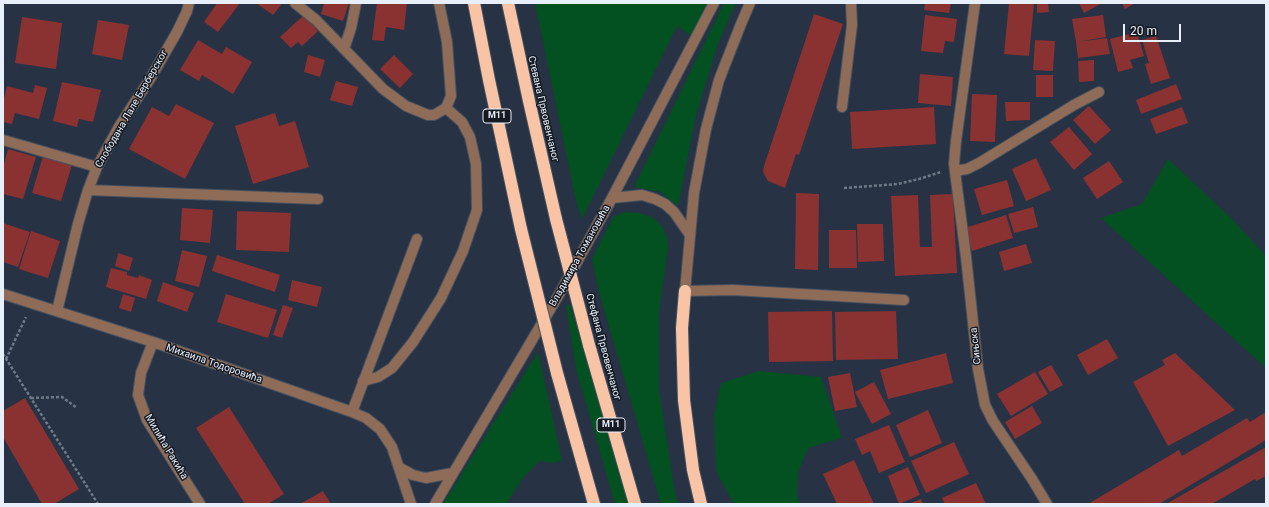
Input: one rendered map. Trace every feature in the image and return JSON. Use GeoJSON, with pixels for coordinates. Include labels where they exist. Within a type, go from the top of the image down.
{"type":"FeatureCollection","features":[{"type":"Feature","properties":{"kind":"highway","name":"M11"},"geometry":{"type":"LineString","coordinates":[[474,3],[521,229],[557,372],[594,504]]}},
{"type":"Feature","properties":{"kind":"highway","name":"Стевана Првовенчаног"},"geometry":{"type":"LineString","coordinates":[[508,3],[556,219]]}},
{"type":"Feature","properties":{"kind":"highway","name":"Стефана Првовенчаног"},"geometry":{"type":"LineString","coordinates":[[556,219],[589,345],[635,504]]}},
{"type":"Feature","properties":{"kind":"highway"},"geometry":{"type":"LineString","coordinates":[[685,291],[682,328],[684,400],[693,470],[701,504]]}},
{"type":"Feature","properties":{"kind":"street","name":"Слободана Лале Берберског"},"geometry":{"type":"LineString","coordinates":[[58,311],[78,224],[88,190],[97,167],[120,125],[150,79],[177,32],[190,3]]}},
{"type":"Feature","properties":{"kind":"street"},"geometry":{"type":"LineString","coordinates":[[295,3],[316,20],[383,89],[406,106],[428,115],[434,115],[446,108],[451,96],[447,42],[439,3]]}},
{"type":"Feature","properties":{"kind":"street"},"geometry":{"type":"LineString","coordinates":[[344,49],[351,28],[356,3]]}},
{"type":"Feature","properties":{"kind":"street","name":"Владимира Томановића"},"geometry":{"type":"LineString","coordinates":[[435,504],[561,291],[612,198],[714,3]]}},
{"type":"Feature","properties":{"kind":"street"},"geometry":{"type":"LineString","coordinates":[[750,3],[719,80],[708,122],[694,193],[685,291],[733,290],[904,300]]}},
{"type":"Feature","properties":{"kind":"street"},"geometry":{"type":"LineString","coordinates":[[842,107],[852,25],[851,3]]}},
{"type":"Feature","properties":{"kind":"street","name":"Сињска"},"geometry":{"type":"LineString","coordinates":[[975,3],[956,134],[955,168],[978,369],[985,405],[1047,504]]}},
{"type":"Feature","properties":{"kind":"street"},"geometry":{"type":"LineString","coordinates":[[955,168],[967,170],[1074,105],[1099,92]]}},
{"type":"Feature","properties":{"kind":"street"},"geometry":{"type":"LineString","coordinates":[[363,381],[378,377],[392,368],[413,342],[441,298],[463,251],[477,210],[476,164],[470,137],[462,122],[446,108]]}},
{"type":"Feature","properties":{"kind":"street"},"geometry":{"type":"LineString","coordinates":[[3,140],[97,167]]}},
{"type":"Feature","properties":{"kind":"street"},"geometry":{"type":"LineString","coordinates":[[88,190],[318,199]]}},
{"type":"Feature","properties":{"kind":"street"},"geometry":{"type":"LineString","coordinates":[[612,198],[642,195],[655,199],[665,204],[674,212],[690,235]]}},
{"type":"Feature","properties":{"kind":"street"},"geometry":{"type":"LineString","coordinates":[[352,412],[417,239]]}},
{"type":"Feature","properties":{"kind":"street","name":"Михаила Тодоровића"},"geometry":{"type":"LineString","coordinates":[[3,294],[153,342],[366,418],[380,429],[392,447],[400,468]]}},
{"type":"Feature","properties":{"kind":"street","name":"Милића Ракића"},"geometry":{"type":"LineString","coordinates":[[153,342],[141,373],[138,395],[147,420],[200,504]]}},
{"type":"Feature","properties":{"kind":"street"},"geometry":{"type":"LineString","coordinates":[[400,468],[413,475],[426,478],[453,473]]}},
{"type":"Feature","properties":{"kind":"street"},"geometry":{"type":"LineString","coordinates":[[400,468],[411,504]]}},
{"type":"Feature","properties":{"kind":"path"},"geometry":{"type":"LineString","coordinates":[[844,188],[898,184],[955,168]]}},
{"type":"Feature","properties":{"kind":"path"},"geometry":{"type":"LineString","coordinates":[[6,359],[32,304]]}},
{"type":"Feature","properties":{"kind":"path"},"geometry":{"type":"LineString","coordinates":[[3,354],[98,504]]}},
{"type":"Feature","properties":{"kind":"path"},"geometry":{"type":"LineString","coordinates":[[31,398],[62,397],[77,408]]}},
{"type":"Feature","properties":{"kind":"green space"},"geometry":{"type":"Polygon","coordinates":[[[535,3],[714,3],[696,39],[677,26],[582,219],[576,201],[535,3]]]}},
{"type":"Feature","properties":{"kind":"green space"},"geometry":{"type":"Polygon","coordinates":[[[724,3],[736,3],[717,46],[696,115],[678,206],[660,192],[634,187],[724,3]]]}},
{"type":"Feature","properties":{"kind":"green space"},"geometry":{"type":"Polygon","coordinates":[[[1168,159],[1231,218],[1266,256],[1266,368],[1101,218],[1142,204],[1168,159]]]}},
{"type":"Feature","properties":{"kind":"green space"},"geometry":{"type":"Polygon","coordinates":[[[624,212],[640,213],[653,218],[662,226],[667,237],[668,246],[659,313],[659,390],[678,504],[661,504],[599,292],[592,259],[613,217],[624,212]]]}},
{"type":"Feature","properties":{"kind":"green space"},"geometry":{"type":"Polygon","coordinates":[[[570,304],[631,504],[615,504],[576,369],[566,306],[570,304]]]}},
{"type":"Feature","properties":{"kind":"green space"},"geometry":{"type":"Polygon","coordinates":[[[538,352],[562,460],[553,463],[539,461],[523,478],[506,504],[443,504],[538,352]]]}},
{"type":"Feature","properties":{"kind":"green space"},"geometry":{"type":"Polygon","coordinates":[[[759,371],[821,377],[842,438],[808,448],[798,473],[797,496],[801,504],[734,504],[716,471],[714,416],[721,383],[759,371]]]}},
{"type":"Feature","properties":{"kind":"building"},"geometry":{"type":"Polygon","coordinates":[[[217,3],[240,3],[218,32],[204,22],[217,3]]]}},
{"type":"Feature","properties":{"kind":"building"},"geometry":{"type":"Polygon","coordinates":[[[256,3],[278,3],[281,5],[273,15],[256,3]]]}},
{"type":"Feature","properties":{"kind":"building"},"geometry":{"type":"Polygon","coordinates":[[[324,3],[349,3],[343,21],[321,14],[324,3]]]}},
{"type":"Feature","properties":{"kind":"building"},"geometry":{"type":"Polygon","coordinates":[[[377,3],[407,3],[404,30],[386,27],[384,41],[372,40],[377,3]]]}},
{"type":"Feature","properties":{"kind":"building"},"geometry":{"type":"Polygon","coordinates":[[[925,3],[951,3],[949,13],[924,10],[925,3]]]}},
{"type":"Feature","properties":{"kind":"building"},"geometry":{"type":"Polygon","coordinates":[[[1009,3],[1034,3],[1029,56],[1004,54],[1009,3]]]}},
{"type":"Feature","properties":{"kind":"building"},"geometry":{"type":"Polygon","coordinates":[[[1037,3],[1048,3],[1049,12],[1037,13],[1037,3]]]}},
{"type":"Feature","properties":{"kind":"building"},"geometry":{"type":"Polygon","coordinates":[[[1079,3],[1102,3],[1084,13],[1079,3]]]}},
{"type":"Feature","properties":{"kind":"building"},"geometry":{"type":"Polygon","coordinates":[[[1122,3],[1135,3],[1125,9],[1122,3]]]}},
{"type":"Feature","properties":{"kind":"building"},"geometry":{"type":"Polygon","coordinates":[[[814,14],[843,24],[799,155],[796,154],[785,188],[768,181],[763,172],[764,166],[814,14]]]}},
{"type":"Feature","properties":{"kind":"building"},"geometry":{"type":"Polygon","coordinates":[[[304,15],[318,31],[302,46],[298,42],[291,48],[280,37],[304,15]]]}},
{"type":"Feature","properties":{"kind":"building"},"geometry":{"type":"Polygon","coordinates":[[[925,15],[957,19],[954,42],[945,41],[943,53],[921,51],[925,15]]]}},
{"type":"Feature","properties":{"kind":"building"},"geometry":{"type":"Polygon","coordinates":[[[1103,15],[1106,37],[1076,42],[1072,19],[1103,15]]]}},
{"type":"Feature","properties":{"kind":"building"},"geometry":{"type":"Polygon","coordinates":[[[22,17],[62,23],[56,69],[15,63],[22,17]]]}},
{"type":"Feature","properties":{"kind":"building"},"geometry":{"type":"Polygon","coordinates":[[[98,20],[129,25],[122,60],[92,54],[98,20]]]}},
{"type":"Feature","properties":{"kind":"building"},"geometry":{"type":"Polygon","coordinates":[[[1137,32],[1144,56],[1130,60],[1133,68],[1118,72],[1110,39],[1137,32]]]}},
{"type":"Feature","properties":{"kind":"building"},"geometry":{"type":"Polygon","coordinates":[[[1156,36],[1170,78],[1151,84],[1145,64],[1149,63],[1142,40],[1156,36]]]}},
{"type":"Feature","properties":{"kind":"building"},"geometry":{"type":"Polygon","coordinates":[[[1107,38],[1110,54],[1078,58],[1076,42],[1107,38]]]}},
{"type":"Feature","properties":{"kind":"building"},"geometry":{"type":"Polygon","coordinates":[[[198,40],[222,54],[226,47],[252,62],[233,94],[202,75],[199,81],[180,70],[198,40]]]}},
{"type":"Feature","properties":{"kind":"building"},"geometry":{"type":"Polygon","coordinates":[[[1035,40],[1055,41],[1053,71],[1033,70],[1035,40]]]}},
{"type":"Feature","properties":{"kind":"building"},"geometry":{"type":"Polygon","coordinates":[[[308,55],[325,60],[320,77],[304,72],[308,55]]]}},
{"type":"Feature","properties":{"kind":"building"},"geometry":{"type":"Polygon","coordinates":[[[394,55],[413,74],[400,88],[380,69],[394,55]]]}},
{"type":"Feature","properties":{"kind":"building"},"geometry":{"type":"Polygon","coordinates":[[[1094,60],[1094,81],[1079,82],[1078,61],[1094,60]]]}},
{"type":"Feature","properties":{"kind":"building"},"geometry":{"type":"Polygon","coordinates":[[[920,74],[953,77],[951,106],[918,103],[920,74]]]}},
{"type":"Feature","properties":{"kind":"building"},"geometry":{"type":"Polygon","coordinates":[[[1036,75],[1053,75],[1053,97],[1036,97],[1036,75]]]}},
{"type":"Feature","properties":{"kind":"building"},"geometry":{"type":"Polygon","coordinates":[[[336,81],[358,87],[352,106],[330,100],[336,81]]]}},
{"type":"Feature","properties":{"kind":"building"},"geometry":{"type":"Polygon","coordinates":[[[62,82],[101,90],[93,122],[79,119],[77,127],[53,121],[62,82]]]}},
{"type":"Feature","properties":{"kind":"building"},"geometry":{"type":"Polygon","coordinates":[[[1176,84],[1182,99],[1141,114],[1136,100],[1176,84]]]}},
{"type":"Feature","properties":{"kind":"building"},"geometry":{"type":"Polygon","coordinates":[[[35,85],[47,88],[39,119],[15,113],[12,124],[3,122],[3,102],[7,86],[33,93],[35,85]]]}},
{"type":"Feature","properties":{"kind":"building"},"geometry":{"type":"Polygon","coordinates":[[[972,94],[997,95],[995,142],[970,141],[972,94]]]}},
{"type":"Feature","properties":{"kind":"building"},"geometry":{"type":"Polygon","coordinates":[[[1005,102],[1030,102],[1030,120],[1006,121],[1005,102]]]}},
{"type":"Feature","properties":{"kind":"building"},"geometry":{"type":"Polygon","coordinates":[[[176,104],[214,123],[185,179],[129,149],[152,107],[169,116],[176,104]]]}},
{"type":"Feature","properties":{"kind":"building"},"geometry":{"type":"Polygon","coordinates":[[[1089,106],[1111,130],[1095,144],[1073,120],[1089,106]]]}},
{"type":"Feature","properties":{"kind":"building"},"geometry":{"type":"Polygon","coordinates":[[[934,107],[936,144],[852,149],[850,112],[934,107]]]}},
{"type":"Feature","properties":{"kind":"building"},"geometry":{"type":"Polygon","coordinates":[[[1182,107],[1188,123],[1156,134],[1150,119],[1182,107]]]}},
{"type":"Feature","properties":{"kind":"building"},"geometry":{"type":"Polygon","coordinates":[[[275,113],[279,126],[295,121],[309,167],[253,184],[235,126],[275,113]]]}},
{"type":"Feature","properties":{"kind":"building"},"geometry":{"type":"Polygon","coordinates":[[[1069,127],[1092,154],[1074,170],[1050,142],[1069,127]]]}},
{"type":"Feature","properties":{"kind":"building"},"geometry":{"type":"Polygon","coordinates":[[[8,149],[36,157],[23,199],[3,194],[3,167],[8,149]]]}},
{"type":"Feature","properties":{"kind":"building"},"geometry":{"type":"Polygon","coordinates":[[[43,156],[72,165],[61,201],[32,193],[43,156]]]}},
{"type":"Feature","properties":{"kind":"building"},"geometry":{"type":"Polygon","coordinates":[[[1036,158],[1051,190],[1026,201],[1012,169],[1036,158]]]}},
{"type":"Feature","properties":{"kind":"building"},"geometry":{"type":"Polygon","coordinates":[[[1109,161],[1123,182],[1097,199],[1083,178],[1109,161]]]}},
{"type":"Feature","properties":{"kind":"building"},"geometry":{"type":"Polygon","coordinates":[[[1007,180],[1014,206],[982,215],[974,189],[1007,180]]]}},
{"type":"Feature","properties":{"kind":"building"},"geometry":{"type":"Polygon","coordinates":[[[796,193],[819,194],[818,270],[795,269],[796,193]]]}},
{"type":"Feature","properties":{"kind":"building"},"geometry":{"type":"Polygon","coordinates":[[[953,194],[957,273],[895,276],[891,196],[918,195],[920,247],[932,247],[930,195],[953,194]]]}},
{"type":"Feature","properties":{"kind":"building"},"geometry":{"type":"Polygon","coordinates":[[[1033,207],[1038,227],[1014,233],[1008,214],[1033,207]]]}},
{"type":"Feature","properties":{"kind":"building"},"geometry":{"type":"Polygon","coordinates":[[[182,208],[213,210],[210,243],[180,240],[182,208]]]}},
{"type":"Feature","properties":{"kind":"building"},"geometry":{"type":"Polygon","coordinates":[[[237,211],[291,213],[289,252],[236,250],[237,211]]]}},
{"type":"Feature","properties":{"kind":"building"},"geometry":{"type":"Polygon","coordinates":[[[1006,215],[1013,238],[972,251],[965,228],[1006,215]]]}},
{"type":"Feature","properties":{"kind":"building"},"geometry":{"type":"Polygon","coordinates":[[[3,223],[30,232],[18,267],[3,262],[3,223]]]}},
{"type":"Feature","properties":{"kind":"building"},"geometry":{"type":"Polygon","coordinates":[[[857,224],[883,224],[884,261],[858,262],[857,224]]]}},
{"type":"Feature","properties":{"kind":"building"},"geometry":{"type":"Polygon","coordinates":[[[829,230],[856,230],[857,268],[829,268],[829,230]]]}},
{"type":"Feature","properties":{"kind":"building"},"geometry":{"type":"Polygon","coordinates":[[[31,231],[60,241],[48,278],[19,269],[31,231]]]}},
{"type":"Feature","properties":{"kind":"building"},"geometry":{"type":"Polygon","coordinates":[[[1026,244],[1032,263],[1004,271],[999,252],[1026,244]]]}},
{"type":"Feature","properties":{"kind":"building"},"geometry":{"type":"Polygon","coordinates":[[[182,250],[207,256],[199,287],[175,281],[182,250]]]}},
{"type":"Feature","properties":{"kind":"building"},"geometry":{"type":"Polygon","coordinates":[[[118,253],[133,258],[129,271],[115,266],[118,253]]]}},
{"type":"Feature","properties":{"kind":"building"},"geometry":{"type":"Polygon","coordinates":[[[217,255],[280,275],[275,292],[212,271],[217,255]]]}},
{"type":"Feature","properties":{"kind":"building"},"geometry":{"type":"Polygon","coordinates":[[[111,268],[127,272],[127,275],[138,278],[139,275],[152,280],[146,299],[106,287],[111,268]]]}},
{"type":"Feature","properties":{"kind":"building"},"geometry":{"type":"Polygon","coordinates":[[[292,280],[322,287],[317,307],[288,300],[292,280]]]}},
{"type":"Feature","properties":{"kind":"building"},"geometry":{"type":"Polygon","coordinates":[[[163,282],[194,293],[187,312],[157,301],[163,282]]]}},
{"type":"Feature","properties":{"kind":"building"},"geometry":{"type":"Polygon","coordinates":[[[123,294],[135,298],[131,312],[119,308],[123,294]]]}},
{"type":"Feature","properties":{"kind":"building"},"geometry":{"type":"Polygon","coordinates":[[[226,294],[277,310],[268,338],[217,322],[226,294]]]}},
{"type":"Feature","properties":{"kind":"building"},"geometry":{"type":"Polygon","coordinates":[[[283,305],[293,308],[282,338],[273,335],[283,305]]]}},
{"type":"Feature","properties":{"kind":"building"},"geometry":{"type":"Polygon","coordinates":[[[832,311],[833,361],[769,362],[768,312],[832,311]]]}},
{"type":"Feature","properties":{"kind":"building"},"geometry":{"type":"Polygon","coordinates":[[[896,311],[898,359],[836,360],[835,312],[896,311]]]}},
{"type":"Feature","properties":{"kind":"building"},"geometry":{"type":"Polygon","coordinates":[[[1107,339],[1118,358],[1088,375],[1077,355],[1107,339]]]}},
{"type":"Feature","properties":{"kind":"building"},"geometry":{"type":"Polygon","coordinates":[[[946,353],[953,383],[888,399],[880,370],[946,353]]]}},
{"type":"Feature","properties":{"kind":"building"},"geometry":{"type":"Polygon","coordinates":[[[1175,353],[1235,410],[1168,446],[1133,382],[1165,365],[1162,360],[1175,353]]]}},
{"type":"Feature","properties":{"kind":"building"},"geometry":{"type":"Polygon","coordinates":[[[1051,365],[1063,385],[1050,392],[1038,372],[1051,365]]]}},
{"type":"Feature","properties":{"kind":"building"},"geometry":{"type":"Polygon","coordinates":[[[1035,372],[1048,394],[1011,416],[997,394],[1035,372]]]}},
{"type":"Feature","properties":{"kind":"building"},"geometry":{"type":"Polygon","coordinates":[[[850,373],[857,407],[835,411],[828,377],[850,373]]]}},
{"type":"Feature","properties":{"kind":"building"},"geometry":{"type":"Polygon","coordinates":[[[874,382],[891,414],[872,424],[855,392],[874,382]]]}},
{"type":"Feature","properties":{"kind":"building"},"geometry":{"type":"Polygon","coordinates":[[[25,398],[79,489],[54,504],[42,504],[3,437],[3,411],[25,398]]]}},
{"type":"Feature","properties":{"kind":"building"},"geometry":{"type":"Polygon","coordinates":[[[1032,406],[1042,423],[1015,439],[1005,422],[1032,406]]]}},
{"type":"Feature","properties":{"kind":"building"},"geometry":{"type":"Polygon","coordinates":[[[229,407],[284,494],[268,504],[245,504],[196,428],[229,407]]]}},
{"type":"Feature","properties":{"kind":"building"},"geometry":{"type":"Polygon","coordinates":[[[928,410],[942,443],[910,457],[896,425],[928,410]]]}},
{"type":"Feature","properties":{"kind":"building"},"geometry":{"type":"Polygon","coordinates":[[[1266,412],[1266,440],[1159,504],[1088,504],[1179,450],[1182,456],[1247,418],[1250,422],[1266,412]]]}},
{"type":"Feature","properties":{"kind":"building"},"geometry":{"type":"Polygon","coordinates":[[[889,425],[905,462],[879,473],[870,451],[862,455],[855,439],[889,425]]]}},
{"type":"Feature","properties":{"kind":"building"},"geometry":{"type":"Polygon","coordinates":[[[954,442],[969,474],[926,493],[911,461],[954,442]]]}},
{"type":"Feature","properties":{"kind":"building"},"geometry":{"type":"Polygon","coordinates":[[[1266,447],[1266,476],[1256,481],[1255,479],[1212,504],[1166,504],[1266,447]]]}},
{"type":"Feature","properties":{"kind":"building"},"geometry":{"type":"Polygon","coordinates":[[[854,460],[874,504],[837,504],[823,474],[854,460]]]}},
{"type":"Feature","properties":{"kind":"building"},"geometry":{"type":"Polygon","coordinates":[[[908,467],[920,495],[899,504],[888,476],[908,467]]]}},
{"type":"Feature","properties":{"kind":"building"},"geometry":{"type":"Polygon","coordinates":[[[976,483],[986,504],[945,504],[942,498],[976,483]]]}},
{"type":"Feature","properties":{"kind":"building"},"geometry":{"type":"Polygon","coordinates":[[[323,491],[331,504],[300,504],[323,491]]]}},
{"type":"Feature","properties":{"kind":"building"},"geometry":{"type":"Polygon","coordinates":[[[921,499],[923,504],[908,504],[921,499]]]}}]}
